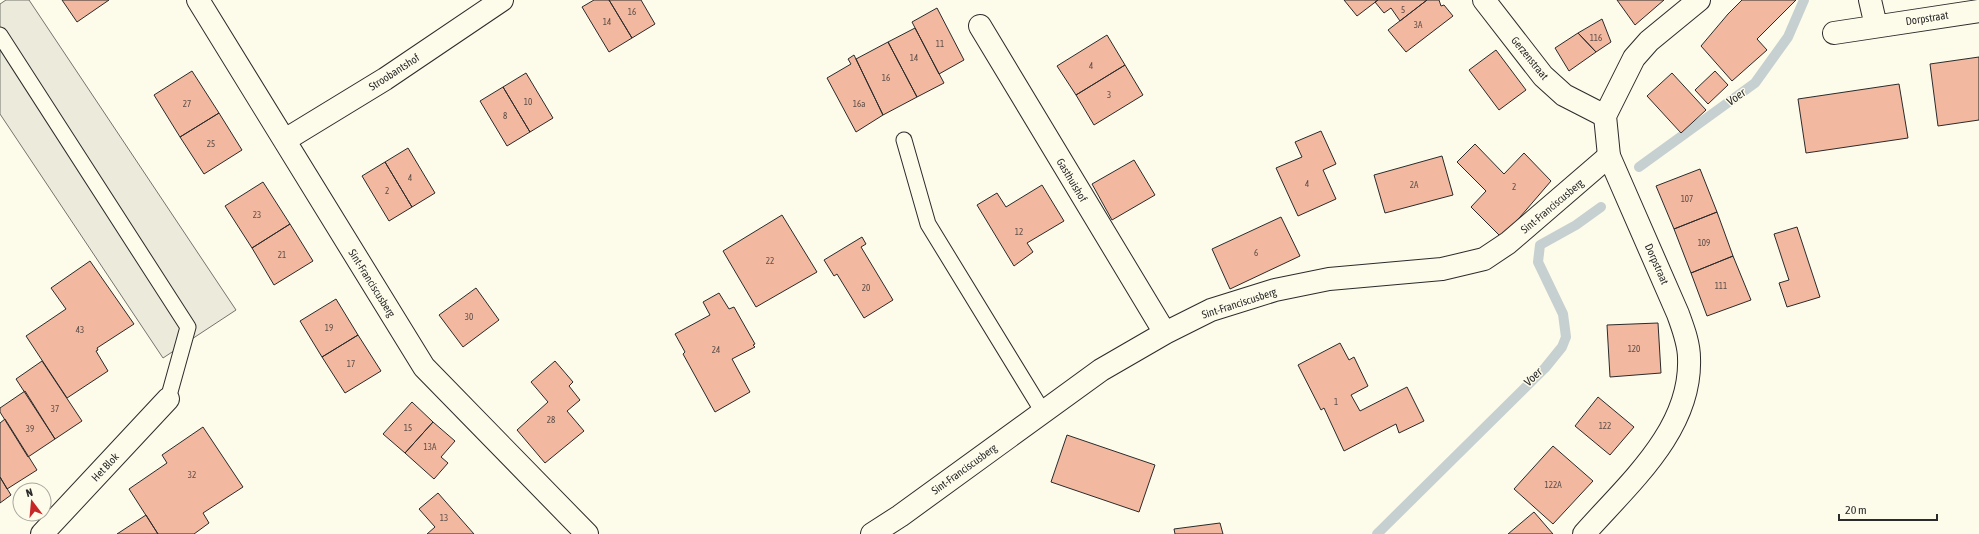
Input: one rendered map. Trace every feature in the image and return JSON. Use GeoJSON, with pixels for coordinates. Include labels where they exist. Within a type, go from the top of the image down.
{"type":"FeatureCollection","features":[{"type":"Feature","properties":{"kind":"street","name":"Sint-Franciscusberg"},"geometry":{"type":"LineString","coordinates":[[198,0],[424,367],[587,534]]}},
{"type":"Feature","properties":{"kind":"street","name":"Stroobantshof"},"geometry":{"type":"LineString","coordinates":[[285,140],[385,79],[502,0]]}},
{"type":"Feature","properties":{"kind":"street","name":"Gerzenstraat"},"geometry":{"type":"LineString","coordinates":[[1484,0],[1543,76],[1564,95],[1605,116]]}},
{"type":"Feature","properties":{"kind":"street"},"geometry":{"type":"LineString","coordinates":[[1605,116],[1634,58],[1649,41],[1699,0]]}},
{"type":"Feature","properties":{"kind":"street"},"geometry":{"type":"LineString","coordinates":[[1870,0],[1876,26]]}},
{"type":"Feature","properties":{"kind":"street","name":"Dorpstraat"},"geometry":{"type":"LineString","coordinates":[[1834,33],[1979,11]]}},
{"type":"Feature","properties":{"kind":"street","name":"Gasthuishof"},"geometry":{"type":"LineString","coordinates":[[980,26],[1164,333]]}},
{"type":"Feature","properties":{"kind":"street","name":"Dorpstraat"},"geometry":{"type":"LineString","coordinates":[[1584,534],[1650,459],[1665,439],[1682,405],[1688,387],[1690,356],[1678,314],[1609,156],[1605,116]]}},
{"type":"Feature","properties":{"kind":"street","name":"Sint-Franciscusberg"},"geometry":{"type":"LineString","coordinates":[[872,534],[900,516],[1101,370],[1164,333],[1211,310],[1275,290],[1329,279],[1442,269],[1484,259],[1508,243],[1609,156]]}},
{"type":"Feature","properties":{"kind":"street","name":"Het Blok"},"geometry":{"type":"LineString","coordinates":[[42,534],[168,399]]}},
{"type":"Feature","properties":{"kind":"lane"},"geometry":{"type":"LineString","coordinates":[[0,35],[188,327],[168,399]]}},
{"type":"Feature","properties":{"kind":"lane"},"geometry":{"type":"LineString","coordinates":[[904,140],[928,224],[1043,412]]}},
{"type":"Feature","properties":{"kind":"shaded area"},"geometry":{"type":"Polygon","coordinates":[[[6,0],[29,0],[236,310],[163,358],[0,114],[0,4],[6,0]]]}},
{"type":"Feature","properties":{"kind":"building"},"geometry":{"type":"Polygon","coordinates":[[[62,0],[109,0],[77,22],[62,0]]]}},
{"type":"Feature","properties":{"kind":"building"},"geometry":{"type":"Polygon","coordinates":[[[594,0],[609,0],[632,38],[609,52],[582,7],[594,0]]]}},
{"type":"Feature","properties":{"kind":"building"},"geometry":{"type":"Polygon","coordinates":[[[609,0],[641,0],[655,24],[632,38],[609,0]]]}},
{"type":"Feature","properties":{"kind":"building"},"geometry":{"type":"Polygon","coordinates":[[[1344,0],[1378,0],[1357,16],[1344,0]]]}},
{"type":"Feature","properties":{"kind":"building"},"geometry":{"type":"Polygon","coordinates":[[[1378,0],[1427,0],[1400,21],[1391,8],[1384,13],[1375,2],[1378,0]]]}},
{"type":"Feature","properties":{"kind":"building"},"geometry":{"type":"Polygon","coordinates":[[[1427,0],[1439,0],[1441,6],[1444,5],[1453,16],[1406,52],[1388,30],[1427,0]]]}},
{"type":"Feature","properties":{"kind":"building"},"geometry":{"type":"Polygon","coordinates":[[[1617,0],[1664,0],[1635,25],[1617,0]]]}},
{"type":"Feature","properties":{"kind":"building"},"geometry":{"type":"Polygon","coordinates":[[[1742,0],[1796,0],[1757,39],[1767,50],[1732,81],[1701,46],[1742,0]]]}},
{"type":"Feature","properties":{"kind":"building"},"geometry":{"type":"Polygon","coordinates":[[[937,8],[964,60],[939,74],[912,22],[937,8]]]}},
{"type":"Feature","properties":{"kind":"building"},"geometry":{"type":"Polygon","coordinates":[[[1602,19],[1611,42],[1596,52],[1578,33],[1602,19]]]}},
{"type":"Feature","properties":{"kind":"building"},"geometry":{"type":"Polygon","coordinates":[[[915,28],[944,83],[917,97],[888,42],[915,28]]]}},
{"type":"Feature","properties":{"kind":"building"},"geometry":{"type":"Polygon","coordinates":[[[1578,33],[1596,52],[1569,71],[1555,48],[1578,33]]]}},
{"type":"Feature","properties":{"kind":"building"},"geometry":{"type":"Polygon","coordinates":[[[1107,35],[1125,65],[1076,95],[1057,66],[1107,35]]]}},
{"type":"Feature","properties":{"kind":"building"},"geometry":{"type":"Polygon","coordinates":[[[888,42],[917,97],[883,115],[856,59],[888,42]]]}},
{"type":"Feature","properties":{"kind":"building"},"geometry":{"type":"Polygon","coordinates":[[[1496,50],[1526,90],[1499,110],[1469,70],[1496,50]]]}},
{"type":"Feature","properties":{"kind":"building"},"geometry":{"type":"Polygon","coordinates":[[[854,55],[883,115],[856,132],[827,78],[851,64],[848,59],[854,55]]]}},
{"type":"Feature","properties":{"kind":"building"},"geometry":{"type":"Polygon","coordinates":[[[1979,57],[1979,120],[1938,126],[1930,64],[1979,57]]]}},
{"type":"Feature","properties":{"kind":"building"},"geometry":{"type":"Polygon","coordinates":[[[1125,65],[1143,95],[1094,125],[1076,95],[1125,65]]]}},
{"type":"Feature","properties":{"kind":"building"},"geometry":{"type":"Polygon","coordinates":[[[192,71],[219,113],[180,137],[154,95],[192,71]]]}},
{"type":"Feature","properties":{"kind":"building"},"geometry":{"type":"Polygon","coordinates":[[[1715,71],[1728,85],[1708,104],[1695,90],[1715,71]]]}},
{"type":"Feature","properties":{"kind":"building"},"geometry":{"type":"Polygon","coordinates":[[[526,73],[553,118],[530,132],[503,87],[526,73]]]}},
{"type":"Feature","properties":{"kind":"building"},"geometry":{"type":"Polygon","coordinates":[[[1672,73],[1706,110],[1681,133],[1647,96],[1672,73]]]}},
{"type":"Feature","properties":{"kind":"building"},"geometry":{"type":"Polygon","coordinates":[[[1899,84],[1908,138],[1806,153],[1798,99],[1899,84]]]}},
{"type":"Feature","properties":{"kind":"building"},"geometry":{"type":"Polygon","coordinates":[[[503,87],[530,132],[507,146],[480,101],[503,87]]]}},
{"type":"Feature","properties":{"kind":"building"},"geometry":{"type":"Polygon","coordinates":[[[219,113],[242,150],[204,174],[180,137],[219,113]]]}},
{"type":"Feature","properties":{"kind":"building"},"geometry":{"type":"Polygon","coordinates":[[[1321,131],[1336,164],[1323,170],[1336,199],[1298,216],[1276,168],[1302,157],[1295,142],[1321,131]]]}},
{"type":"Feature","properties":{"kind":"building"},"geometry":{"type":"Polygon","coordinates":[[[1475,144],[1504,174],[1524,153],[1551,181],[1502,238],[1471,207],[1486,191],[1457,162],[1475,144]]]}},
{"type":"Feature","properties":{"kind":"building"},"geometry":{"type":"Polygon","coordinates":[[[408,148],[435,193],[412,207],[385,162],[408,148]]]}},
{"type":"Feature","properties":{"kind":"building"},"geometry":{"type":"Polygon","coordinates":[[[1442,156],[1453,195],[1385,213],[1374,175],[1442,156]]]}},
{"type":"Feature","properties":{"kind":"building"},"geometry":{"type":"Polygon","coordinates":[[[1134,160],[1155,195],[1112,220],[1092,184],[1134,160]]]}},
{"type":"Feature","properties":{"kind":"building"},"geometry":{"type":"Polygon","coordinates":[[[385,162],[412,207],[389,221],[362,176],[385,162]]]}},
{"type":"Feature","properties":{"kind":"building"},"geometry":{"type":"Polygon","coordinates":[[[1700,169],[1717,212],[1674,229],[1656,186],[1700,169]]]}},
{"type":"Feature","properties":{"kind":"building"},"geometry":{"type":"Polygon","coordinates":[[[263,182],[290,224],[252,248],[225,206],[263,182]]]}},
{"type":"Feature","properties":{"kind":"building"},"geometry":{"type":"Polygon","coordinates":[[[1042,185],[1064,221],[1027,243],[1033,252],[1014,266],[977,205],[997,193],[1006,207],[1042,185]]]}},
{"type":"Feature","properties":{"kind":"building"},"geometry":{"type":"Polygon","coordinates":[[[1717,212],[1733,256],[1691,273],[1674,229],[1717,212]]]}},
{"type":"Feature","properties":{"kind":"building"},"geometry":{"type":"Polygon","coordinates":[[[782,215],[817,272],[756,307],[723,251],[782,215]]]}},
{"type":"Feature","properties":{"kind":"building"},"geometry":{"type":"Polygon","coordinates":[[[1281,217],[1300,256],[1230,289],[1212,249],[1281,217]]]}},
{"type":"Feature","properties":{"kind":"building"},"geometry":{"type":"Polygon","coordinates":[[[290,224],[313,261],[274,285],[252,248],[290,224]]]}},
{"type":"Feature","properties":{"kind":"building"},"geometry":{"type":"Polygon","coordinates":[[[1797,227],[1820,297],[1787,307],[1779,283],[1789,280],[1774,234],[1797,227]]]}},
{"type":"Feature","properties":{"kind":"building"},"geometry":{"type":"Polygon","coordinates":[[[862,237],[866,244],[861,247],[893,300],[864,318],[837,274],[834,276],[824,260],[862,237]]]}},
{"type":"Feature","properties":{"kind":"building"},"geometry":{"type":"Polygon","coordinates":[[[1733,256],[1751,300],[1707,316],[1691,273],[1733,256]]]}},
{"type":"Feature","properties":{"kind":"building"},"geometry":{"type":"Polygon","coordinates":[[[90,261],[134,324],[97,348],[98,350],[96,351],[108,371],[67,398],[26,336],[66,309],[51,288],[90,261]]]}},
{"type":"Feature","properties":{"kind":"building"},"geometry":{"type":"Polygon","coordinates":[[[476,288],[499,320],[463,347],[439,315],[476,288]]]}},
{"type":"Feature","properties":{"kind":"building"},"geometry":{"type":"Polygon","coordinates":[[[719,293],[729,309],[734,307],[755,344],[753,345],[755,347],[732,359],[750,392],[715,412],[683,354],[685,352],[675,334],[710,315],[703,302],[719,293]]]}},
{"type":"Feature","properties":{"kind":"building"},"geometry":{"type":"Polygon","coordinates":[[[336,299],[358,335],[322,357],[300,321],[336,299]]]}},
{"type":"Feature","properties":{"kind":"building"},"geometry":{"type":"Polygon","coordinates":[[[1658,323],[1661,373],[1610,377],[1607,325],[1658,323]]]}},
{"type":"Feature","properties":{"kind":"building"},"geometry":{"type":"Polygon","coordinates":[[[358,335],[381,371],[345,393],[322,357],[358,335]]]}},
{"type":"Feature","properties":{"kind":"building"},"geometry":{"type":"Polygon","coordinates":[[[1340,343],[1349,360],[1354,357],[1368,386],[1351,395],[1360,411],[1407,387],[1424,421],[1399,433],[1396,424],[1344,451],[1324,408],[1321,410],[1298,365],[1340,343]]]}},
{"type":"Feature","properties":{"kind":"building"},"geometry":{"type":"Polygon","coordinates":[[[42,361],[82,421],[55,439],[16,379],[42,361]]]}},
{"type":"Feature","properties":{"kind":"building"},"geometry":{"type":"Polygon","coordinates":[[[555,361],[573,382],[569,386],[580,400],[567,411],[584,431],[545,463],[517,430],[548,402],[531,382],[555,361]]]}},
{"type":"Feature","properties":{"kind":"building"},"geometry":{"type":"Polygon","coordinates":[[[25,391],[55,439],[28,457],[0,412],[0,408],[25,391]]]}},
{"type":"Feature","properties":{"kind":"building"},"geometry":{"type":"Polygon","coordinates":[[[1598,397],[1634,427],[1610,455],[1575,426],[1598,397]]]}},
{"type":"Feature","properties":{"kind":"building"},"geometry":{"type":"Polygon","coordinates":[[[412,402],[433,422],[405,453],[383,434],[412,402]]]}},
{"type":"Feature","properties":{"kind":"building"},"geometry":{"type":"Polygon","coordinates":[[[5,419],[37,470],[18,482],[12,482],[12,486],[7,489],[0,477],[0,423],[5,419]]]}},
{"type":"Feature","properties":{"kind":"building"},"geometry":{"type":"Polygon","coordinates":[[[433,422],[455,441],[441,457],[448,463],[434,479],[405,453],[433,422]]]}},
{"type":"Feature","properties":{"kind":"building"},"geometry":{"type":"Polygon","coordinates":[[[203,427],[243,487],[203,513],[209,523],[194,534],[158,534],[129,489],[167,463],[162,455],[203,427]]]}},
{"type":"Feature","properties":{"kind":"building"},"geometry":{"type":"Polygon","coordinates":[[[1067,435],[1155,465],[1139,512],[1051,482],[1067,435]]]}},
{"type":"Feature","properties":{"kind":"building"},"geometry":{"type":"Polygon","coordinates":[[[1553,446],[1593,481],[1553,524],[1514,489],[1553,446]]]}},
{"type":"Feature","properties":{"kind":"building"},"geometry":{"type":"Polygon","coordinates":[[[0,477],[11,495],[0,503],[0,477]]]}},
{"type":"Feature","properties":{"kind":"building"},"geometry":{"type":"Polygon","coordinates":[[[438,493],[474,534],[427,534],[435,527],[419,509],[438,493]]]}},
{"type":"Feature","properties":{"kind":"building"},"geometry":{"type":"Polygon","coordinates":[[[1534,512],[1553,534],[1508,534],[1534,512]]]}},
{"type":"Feature","properties":{"kind":"building"},"geometry":{"type":"Polygon","coordinates":[[[146,515],[158,534],[117,534],[146,515]]]}},
{"type":"Feature","properties":{"kind":"building"},"geometry":{"type":"Polygon","coordinates":[[[1220,523],[1223,534],[1175,534],[1174,529],[1220,523]]]}},
{"type":"Feature","properties":{"kind":"waterway","name":"Voer"},"geometry":{"type":"LineString","coordinates":[[1639,167],[1755,83],[1788,37],[1804,0]]}},
{"type":"Feature","properties":{"kind":"waterway","name":"Voer"},"geometry":{"type":"LineString","coordinates":[[1377,534],[1545,368],[1562,347],[1566,337],[1563,314],[1538,262],[1540,245],[1576,225],[1601,207]]}}]}
